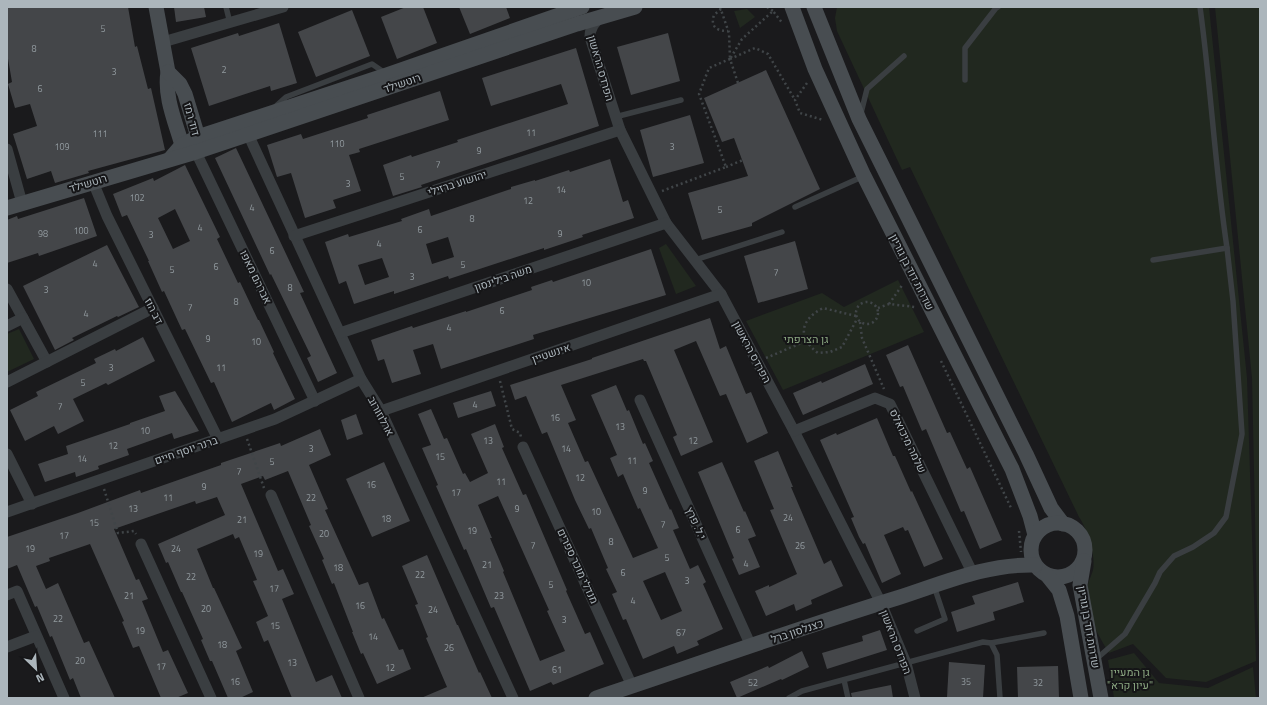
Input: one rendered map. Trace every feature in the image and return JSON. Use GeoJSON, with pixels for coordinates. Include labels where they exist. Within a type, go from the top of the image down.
{"type":"FeatureCollection","features":[{"type":"Feature","properties":{"kind":"street","name":"דוד רמז"},"geometry":{"type":"LineString","coordinates":[[156,7],[168,72],[167,93],[182,145],[196,152],[198,137],[185,94],[180,84],[168,72]]}},
{"type":"Feature","properties":{"kind":"street"},"geometry":{"type":"LineString","coordinates":[[163,42],[283,7]]}},
{"type":"Feature","properties":{"kind":"street","name":"רוטשילד"},"geometry":{"type":"LineString","coordinates":[[170,159],[182,145],[198,137],[387,75],[582,7]]}},
{"type":"Feature","properties":{"kind":"street","name":"רוטשילד"},"geometry":{"type":"LineString","coordinates":[[7,208],[196,152],[603,16],[635,7]]}},
{"type":"Feature","properties":{"kind":"street","name":"שדרות דוד בן גוריון"},"geometry":{"type":"LineString","coordinates":[[792,7],[791,25],[815,69],[864,176],[1012,469],[1030,516],[1029,552]]}},
{"type":"Feature","properties":{"kind":"street","name":"שדרות דוד בן גוריון"},"geometry":{"type":"LineString","coordinates":[[814,7],[859,119],[1051,508],[1062,524]]}},
{"type":"Feature","properties":{"kind":"street"},"geometry":{"type":"LineString","coordinates":[[821,7],[821,19],[825,35]]}},
{"type":"Feature","properties":{"kind":"street"},"geometry":{"type":"LineString","coordinates":[[779,9],[791,25]]}},
{"type":"Feature","properties":{"kind":"street","name":"הפרדס הראשון"},"geometry":{"type":"LineString","coordinates":[[603,16],[593,25],[590,37],[620,130],[666,223],[721,294],[794,431],[881,603],[906,663],[915,698]]}},
{"type":"Feature","properties":{"kind":"street","name":"יהושוע ברזילי"},"geometry":{"type":"LineString","coordinates":[[294,236],[620,130]]}},
{"type":"Feature","properties":{"kind":"street","name":"ארלוזורוב"},"geometry":{"type":"LineString","coordinates":[[248,134],[361,379],[381,411],[513,698]]}},
{"type":"Feature","properties":{"kind":"street"},"geometry":{"type":"LineString","coordinates":[[7,149],[22,203]]}},
{"type":"Feature","properties":{"kind":"street","name":"אברהם מאפו"},"geometry":{"type":"LineString","coordinates":[[196,152],[316,401]]}},
{"type":"Feature","properties":{"kind":"street","name":"דב הוז"},"geometry":{"type":"LineString","coordinates":[[92,182],[107,216],[218,439]]}},
{"type":"Feature","properties":{"kind":"street","name":"משה בילינסון"},"geometry":{"type":"LineString","coordinates":[[340,333],[666,223]]}},
{"type":"Feature","properties":{"kind":"street"},"geometry":{"type":"LineString","coordinates":[[7,289],[47,362]]}},
{"type":"Feature","properties":{"kind":"street","name":"אינשטיין"},"geometry":{"type":"LineString","coordinates":[[381,411],[721,294]]}},
{"type":"Feature","properties":{"kind":"street"},"geometry":{"type":"LineString","coordinates":[[7,382],[153,308]]}},
{"type":"Feature","properties":{"kind":"street"},"geometry":{"type":"LineString","coordinates":[[7,326],[23,318]]}},
{"type":"Feature","properties":{"kind":"street","name":"ברנר יוסף חיים"},"geometry":{"type":"LineString","coordinates":[[7,512],[275,419],[361,379]]}},
{"type":"Feature","properties":{"kind":"street","name":"שלמה מיכואלס"},"geometry":{"type":"LineString","coordinates":[[794,431],[875,398],[890,404],[972,572]]}},
{"type":"Feature","properties":{"kind":"street","name":"י.ל. פרץ"},"geometry":{"type":"LineString","coordinates":[[640,400],[751,646]]}},
{"type":"Feature","properties":{"kind":"street","name":"מנדלי מוכר ספרים"},"geometry":{"type":"LineString","coordinates":[[523,447],[632,686]]}},
{"type":"Feature","properties":{"kind":"street"},"geometry":{"type":"LineString","coordinates":[[7,454],[32,504]]}},
{"type":"Feature","properties":{"kind":"street"},"geometry":{"type":"LineString","coordinates":[[271,494],[359,698]]}},
{"type":"Feature","properties":{"kind":"street"},"geometry":{"type":"LineString","coordinates":[[1054,523],[1062,524],[1073,527],[1080,533],[1084,542],[1085,555],[1082,564],[1072,573],[1056,578],[1047,575],[1037,568],[1029,552],[1045,526],[1054,523]]}},
{"type":"Feature","properties":{"kind":"street"},"geometry":{"type":"LineString","coordinates":[[141,544],[211,698]]}},
{"type":"Feature","properties":{"kind":"street","name":"כצנלסון ברל"},"geometry":{"type":"LineString","coordinates":[[596,698],[934,586],[972,572],[999,566],[1029,552]]}},
{"type":"Feature","properties":{"kind":"street","name":"שדרות דוד בן גוריון"},"geometry":{"type":"LineString","coordinates":[[1085,555],[1080,585],[1101,698]]}},
{"type":"Feature","properties":{"kind":"street","name":"שדרות דוד בן גוריון"},"geometry":{"type":"LineString","coordinates":[[1047,575],[1059,590],[1067,616],[1081,698]]}},
{"type":"Feature","properties":{"kind":"street"},"geometry":{"type":"LineString","coordinates":[[7,595],[17,591],[64,698]]}},
{"type":"Feature","properties":{"kind":"street"},"geometry":{"type":"LineString","coordinates":[[7,647],[36,636]]}},
{"type":"Feature","properties":{"kind":"lane"},"geometry":{"type":"LineString","coordinates":[[226,7],[230,23]]}},
{"type":"Feature","properties":{"kind":"lane"},"geometry":{"type":"LineString","coordinates":[[965,80],[965,48],[998,7]]}},
{"type":"Feature","properties":{"kind":"lane"},"geometry":{"type":"LineString","coordinates":[[1095,660],[1125,634],[1160,572],[1174,556],[1193,547],[1214,533],[1226,517],[1242,434],[1233,301],[1222,214],[1200,7]]}},
{"type":"Feature","properties":{"kind":"lane"},"geometry":{"type":"LineString","coordinates":[[859,119],[867,89],[904,56]]}},
{"type":"Feature","properties":{"kind":"lane"},"geometry":{"type":"LineString","coordinates":[[616,117],[681,100]]}},
{"type":"Feature","properties":{"kind":"lane"},"geometry":{"type":"LineString","coordinates":[[795,207],[864,176]]}},
{"type":"Feature","properties":{"kind":"lane"},"geometry":{"type":"LineString","coordinates":[[695,260],[782,232]]}},
{"type":"Feature","properties":{"kind":"lane"},"geometry":{"type":"LineString","coordinates":[[1153,260],[1227,248]]}},
{"type":"Feature","properties":{"kind":"lane"},"geometry":{"type":"LineString","coordinates":[[917,631],[945,619],[934,586]]}},
{"type":"Feature","properties":{"kind":"lane"},"geometry":{"type":"LineString","coordinates":[[789,698],[802,691],[983,642],[991,643],[1044,633]]}},
{"type":"Feature","properties":{"kind":"lane"},"geometry":{"type":"LineString","coordinates":[[991,643],[996,655],[1000,698]]}},
{"type":"Feature","properties":{"kind":"lane"},"geometry":{"type":"LineString","coordinates":[[844,680],[848,698]]}},
{"type":"Feature","properties":{"kind":"path"},"geometry":{"type":"LineString","coordinates":[[767,7],[779,9],[791,25]]}},
{"type":"Feature","properties":{"kind":"path"},"geometry":{"type":"LineString","coordinates":[[720,8],[728,31],[730,59],[738,83]]}},
{"type":"Feature","properties":{"kind":"path"},"geometry":{"type":"LineString","coordinates":[[720,8],[714,15],[713,24],[716,29],[728,31]]}},
{"type":"Feature","properties":{"kind":"path"},"geometry":{"type":"LineString","coordinates":[[730,59],[742,39],[779,9]]}},
{"type":"Feature","properties":{"kind":"path"},"geometry":{"type":"LineString","coordinates":[[726,167],[698,94],[709,68],[755,48],[768,54],[800,112],[841,125]]}},
{"type":"Feature","properties":{"kind":"path"},"geometry":{"type":"LineString","coordinates":[[794,100],[813,75],[815,69]]}},
{"type":"Feature","properties":{"kind":"path"},"geometry":{"type":"LineString","coordinates":[[652,195],[742,160]]}},
{"type":"Feature","properties":{"kind":"path"},"geometry":{"type":"LineString","coordinates":[[889,304],[904,284],[906,289]]}},
{"type":"Feature","properties":{"kind":"path"},"geometry":{"type":"LineString","coordinates":[[912,301],[918,313]]}},
{"type":"Feature","properties":{"kind":"path"},"geometry":{"type":"LineString","coordinates":[[878,308],[870,302],[863,303],[857,308],[856,316],[859,321],[862,338],[890,404]]}},
{"type":"Feature","properties":{"kind":"path"},"geometry":{"type":"LineString","coordinates":[[878,308],[889,304],[915,307]]}},
{"type":"Feature","properties":{"kind":"path"},"geometry":{"type":"LineString","coordinates":[[856,316],[823,308],[810,317],[805,325],[804,334],[808,346],[818,353],[830,352],[842,347],[859,321]]}},
{"type":"Feature","properties":{"kind":"path"},"geometry":{"type":"LineString","coordinates":[[859,321],[867,325],[874,323],[878,317],[878,308]]}},
{"type":"Feature","properties":{"kind":"path"},"geometry":{"type":"LineString","coordinates":[[758,362],[806,341]]}},
{"type":"Feature","properties":{"kind":"path"},"geometry":{"type":"LineString","coordinates":[[938,355],[1014,516]]}},
{"type":"Feature","properties":{"kind":"path"},"geometry":{"type":"LineString","coordinates":[[498,371],[512,429],[520,433],[523,447]]}},
{"type":"Feature","properties":{"kind":"path"},"geometry":{"type":"LineString","coordinates":[[244,430],[267,496],[271,494]]}},
{"type":"Feature","properties":{"kind":"path"},"geometry":{"type":"LineString","coordinates":[[102,480],[118,533],[134,531],[141,544]]}},
{"type":"Feature","properties":{"kind":"path"},"geometry":{"type":"LineString","coordinates":[[1019,530],[1029,552]]}},
{"type":"Feature","properties":{"kind":"green space"},"geometry":{"type":"Polygon","coordinates":[[[837,7],[1209,7],[1247,378],[1256,661],[1206,682],[1166,678],[1133,644],[1109,653],[1093,624],[1088,609],[1086,590],[1094,564],[1090,542],[1085,528],[910,167],[902,170],[837,31],[835,18],[837,7]]]}},
{"type":"Feature","properties":{"kind":"green space"},"geometry":{"type":"Polygon","coordinates":[[[1215,7],[1260,7],[1260,665],[1257,608],[1252,378],[1215,7]]]}},
{"type":"Feature","properties":{"kind":"green space"},"geometry":{"type":"Polygon","coordinates":[[[747,9],[755,17],[740,28],[734,11],[747,9]]]}},
{"type":"Feature","properties":{"kind":"green space"},"geometry":{"type":"Polygon","coordinates":[[[666,244],[696,286],[676,294],[659,248],[666,244]]]}},
{"type":"Feature","properties":{"kind":"green space","name":"גן הצרפתי"},"geometry":{"type":"Polygon","coordinates":[[[898,280],[924,332],[783,390],[746,321],[822,293],[844,307],[898,280]]]}},
{"type":"Feature","properties":{"kind":"green space"},"geometry":{"type":"Polygon","coordinates":[[[19,329],[34,359],[7,372],[7,334],[19,329]]]}},
{"type":"Feature","properties":{"kind":"green space","name":"גן המעיין \"עיון קרא\""},"geometry":{"type":"Polygon","coordinates":[[[1134,653],[1159,683],[1208,688],[1253,667],[1256,698],[1114,698],[1108,660],[1134,653]]]}},
{"type":"Feature","properties":{"kind":"building"},"geometry":{"type":"Polygon","coordinates":[[[7,7],[128,7],[135,47],[137,46],[148,89],[151,88],[165,150],[88,171],[89,173],[55,183],[51,171],[27,179],[13,134],[37,126],[30,104],[15,108],[8,84],[12,82],[7,53],[7,7]]]}},
{"type":"Feature","properties":{"kind":"building"},"geometry":{"type":"Polygon","coordinates":[[[174,7],[204,7],[206,17],[176,22],[174,7]]]}},
{"type":"Feature","properties":{"kind":"building"},"geometry":{"type":"Polygon","coordinates":[[[406,7],[423,7],[437,43],[397,59],[381,17],[406,7]]]}},
{"type":"Feature","properties":{"kind":"building"},"geometry":{"type":"Polygon","coordinates":[[[459,7],[506,7],[510,18],[470,34],[459,7]]]}},
{"type":"Feature","properties":{"kind":"building"},"geometry":{"type":"Polygon","coordinates":[[[352,10],[370,56],[316,77],[298,32],[352,10]]]}},
{"type":"Feature","properties":{"kind":"building"},"geometry":{"type":"Polygon","coordinates":[[[279,23],[297,83],[271,91],[270,86],[209,106],[191,48],[238,33],[239,36],[279,23]]]}},
{"type":"Feature","properties":{"kind":"building"},"geometry":{"type":"Polygon","coordinates":[[[668,33],[680,81],[631,95],[617,47],[668,33]]]}},
{"type":"Feature","properties":{"kind":"building"},"geometry":{"type":"Polygon","coordinates":[[[576,48],[599,126],[421,185],[422,187],[393,196],[383,165],[411,155],[412,157],[458,142],[457,140],[568,104],[561,84],[491,106],[482,78],[576,48]]]}},
{"type":"Feature","properties":{"kind":"building"},"geometry":{"type":"Polygon","coordinates":[[[766,70],[820,189],[752,223],[752,226],[702,240],[688,193],[748,176],[734,138],[722,142],[704,98],[766,70]]]}},
{"type":"Feature","properties":{"kind":"building"},"geometry":{"type":"Polygon","coordinates":[[[440,91],[449,120],[359,149],[360,152],[349,155],[361,191],[333,200],[336,208],[305,218],[291,173],[277,177],[267,145],[301,134],[303,139],[368,118],[367,115],[440,91]]]}},
{"type":"Feature","properties":{"kind":"building"},"geometry":{"type":"Polygon","coordinates":[[[690,115],[704,163],[653,177],[640,130],[690,115]]]}},
{"type":"Feature","properties":{"kind":"building"},"geometry":{"type":"Polygon","coordinates":[[[236,148],[304,292],[300,293],[337,373],[318,382],[307,358],[311,356],[271,274],[270,275],[215,158],[236,148]]]}},
{"type":"Feature","properties":{"kind":"building"},"geometry":{"type":"Polygon","coordinates":[[[610,159],[623,202],[628,200],[634,218],[582,235],[583,237],[544,250],[544,248],[449,279],[448,276],[394,294],[394,291],[354,304],[346,281],[339,284],[325,242],[348,234],[349,237],[402,221],[401,219],[429,209],[431,216],[511,189],[511,187],[569,170],[570,172],[610,159]],[[448,237],[426,244],[432,264],[454,257],[448,237]],[[382,258],[358,265],[365,285],[389,277],[382,258]]]}},
{"type":"Feature","properties":{"kind":"building"},"geometry":{"type":"Polygon","coordinates":[[[185,165],[220,237],[217,239],[238,283],[240,282],[259,320],[295,399],[274,410],[271,403],[232,422],[214,382],[211,383],[185,329],[182,330],[164,291],[162,292],[127,215],[122,217],[113,194],[153,178],[154,181],[185,165]],[[175,209],[158,218],[173,249],[190,241],[175,209]]]}},
{"type":"Feature","properties":{"kind":"building"},"geometry":{"type":"Polygon","coordinates":[[[84,198],[97,236],[39,256],[38,253],[7,263],[7,220],[17,216],[18,219],[84,198]]]}},
{"type":"Feature","properties":{"kind":"building"},"geometry":{"type":"Polygon","coordinates":[[[795,241],[808,289],[758,303],[744,256],[795,241]]]}},
{"type":"Feature","properties":{"kind":"building"},"geometry":{"type":"Polygon","coordinates":[[[107,245],[139,307],[72,338],[74,340],[55,350],[23,286],[107,245]]]}},
{"type":"Feature","properties":{"kind":"building"},"geometry":{"type":"Polygon","coordinates":[[[651,249],[666,295],[533,335],[534,339],[441,369],[433,344],[413,350],[421,374],[392,383],[384,359],[378,361],[371,340],[412,326],[413,328],[466,312],[532,290],[531,287],[552,280],[553,282],[651,249]]]}},
{"type":"Feature","properties":{"kind":"building"},"geometry":{"type":"Polygon","coordinates":[[[710,318],[720,349],[726,346],[746,394],[751,392],[768,433],[747,443],[726,394],[720,396],[696,341],[674,350],[713,442],[681,456],[673,437],[677,435],[646,361],[643,359],[561,385],[576,420],[568,423],[585,462],[588,461],[633,558],[658,548],[640,508],[638,509],[623,474],[618,477],[610,458],[617,455],[591,395],[616,385],[627,411],[629,410],[643,444],[645,443],[653,461],[649,463],[679,528],[673,530],[690,569],[698,565],[706,582],[703,584],[723,629],[697,641],[699,645],[677,654],[674,646],[643,659],[626,619],[623,620],[612,594],[617,592],[606,569],[608,568],[591,528],[589,529],[575,500],[547,432],[542,434],[526,396],[515,400],[510,385],[710,318]],[[665,572],[643,581],[661,620],[682,611],[665,572]]]}},
{"type":"Feature","properties":{"kind":"building"},"geometry":{"type":"Polygon","coordinates":[[[143,337],[155,361],[108,385],[106,383],[73,399],[84,421],[58,434],[54,426],[25,441],[10,410],[38,396],[36,392],[96,363],[94,359],[115,349],[116,351],[143,337]]]}},
{"type":"Feature","properties":{"kind":"building"},"geometry":{"type":"Polygon","coordinates":[[[908,345],[947,433],[950,432],[967,469],[970,467],[1002,540],[980,549],[964,511],[961,512],[926,429],[922,431],[903,386],[900,387],[886,355],[908,345]]]}},
{"type":"Feature","properties":{"kind":"building"},"geometry":{"type":"Polygon","coordinates":[[[865,364],[873,384],[803,415],[793,393],[821,381],[822,383],[865,364]]]}},
{"type":"Feature","properties":{"kind":"building"},"geometry":{"type":"Polygon","coordinates":[[[175,391],[199,431],[174,439],[172,433],[127,449],[129,455],[98,466],[99,469],[76,477],[75,472],[45,482],[38,464],[68,454],[66,446],[165,411],[159,396],[175,391]]]}},
{"type":"Feature","properties":{"kind":"building"},"geometry":{"type":"Polygon","coordinates":[[[491,391],[496,406],[458,418],[453,403],[491,391]]]}},
{"type":"Feature","properties":{"kind":"building"},"geometry":{"type":"Polygon","coordinates":[[[431,409],[444,439],[447,438],[463,474],[465,473],[470,482],[488,473],[471,434],[495,424],[504,447],[502,448],[523,495],[526,494],[585,634],[590,632],[604,664],[553,685],[551,682],[530,691],[494,607],[491,608],[466,549],[464,550],[436,486],[438,485],[422,448],[431,445],[418,414],[431,409]],[[498,496],[478,505],[492,538],[490,538],[504,571],[503,572],[540,661],[565,651],[547,611],[549,610],[498,496]]]}},
{"type":"Feature","properties":{"kind":"building"},"geometry":{"type":"Polygon","coordinates":[[[356,414],[363,434],[347,440],[341,420],[356,414]]]}},
{"type":"Feature","properties":{"kind":"building"},"geometry":{"type":"Polygon","coordinates":[[[877,418],[893,456],[895,456],[911,492],[912,491],[943,559],[924,567],[908,530],[905,531],[903,527],[884,535],[901,574],[882,583],[865,543],[863,544],[859,537],[851,518],[854,517],[820,440],[836,433],[837,435],[877,418]]]}},
{"type":"Feature","properties":{"kind":"building"},"geometry":{"type":"Polygon","coordinates":[[[320,429],[331,455],[309,465],[328,509],[325,510],[359,585],[368,582],[382,619],[384,618],[399,650],[403,649],[411,669],[377,684],[363,653],[361,654],[334,583],[332,584],[322,560],[324,559],[309,526],[311,525],[288,471],[265,480],[263,476],[241,484],[278,571],[283,569],[294,594],[282,599],[316,682],[332,675],[342,698],[292,698],[268,640],[264,642],[256,622],[268,616],[253,581],[257,580],[239,537],[235,539],[233,534],[197,549],[213,588],[242,648],[236,651],[253,692],[240,698],[228,698],[212,661],[210,661],[201,640],[203,639],[182,592],[168,562],[166,563],[158,544],[225,515],[217,497],[196,504],[195,501],[114,529],[136,580],[139,579],[148,599],[142,601],[163,652],[168,650],[188,693],[176,698],[161,698],[139,646],[133,648],[122,622],[124,621],[90,544],[49,558],[50,561],[36,566],[46,589],[58,583],[84,643],[89,641],[115,698],[81,698],[73,678],[70,680],[52,636],[50,637],[37,606],[35,607],[17,565],[7,569],[7,537],[140,490],[141,493],[280,443],[281,446],[320,429]]]}},
{"type":"Feature","properties":{"kind":"building"},"geometry":{"type":"Polygon","coordinates":[[[778,451],[793,487],[791,487],[824,564],[831,560],[843,586],[811,600],[812,604],[796,611],[794,604],[766,616],[755,591],[769,585],[769,587],[797,574],[770,510],[774,509],[754,461],[778,451]]]}},
{"type":"Feature","properties":{"kind":"building"},"geometry":{"type":"Polygon","coordinates":[[[384,462],[410,521],[372,537],[346,479],[384,462]]]}},
{"type":"Feature","properties":{"kind":"building"},"geometry":{"type":"Polygon","coordinates":[[[722,462],[756,536],[748,539],[760,567],[739,575],[732,559],[734,558],[698,472],[722,462]]]}},
{"type":"Feature","properties":{"kind":"building"},"geometry":{"type":"Polygon","coordinates":[[[427,555],[457,625],[492,698],[421,698],[447,687],[426,638],[428,637],[415,605],[418,604],[402,566],[427,555]]]}},
{"type":"Feature","properties":{"kind":"building"},"geometry":{"type":"Polygon","coordinates":[[[1018,582],[1024,602],[993,612],[995,620],[957,632],[951,612],[975,604],[972,596],[1018,582]]]}},
{"type":"Feature","properties":{"kind":"building"},"geometry":{"type":"Polygon","coordinates":[[[880,630],[887,650],[827,669],[822,653],[863,641],[862,636],[880,630]]]}},
{"type":"Feature","properties":{"kind":"building"},"geometry":{"type":"Polygon","coordinates":[[[802,651],[809,667],[782,680],[781,679],[737,698],[730,682],[768,666],[769,668],[802,651]]]}},
{"type":"Feature","properties":{"kind":"building"},"geometry":{"type":"Polygon","coordinates":[[[949,662],[985,665],[983,698],[947,697],[949,662]]]}},
{"type":"Feature","properties":{"kind":"building"},"geometry":{"type":"Polygon","coordinates":[[[1058,666],[1059,698],[1018,698],[1017,667],[1058,666]]]}},
{"type":"Feature","properties":{"kind":"building"},"geometry":{"type":"Polygon","coordinates":[[[891,685],[893,698],[852,698],[851,693],[891,685]]]}}]}
